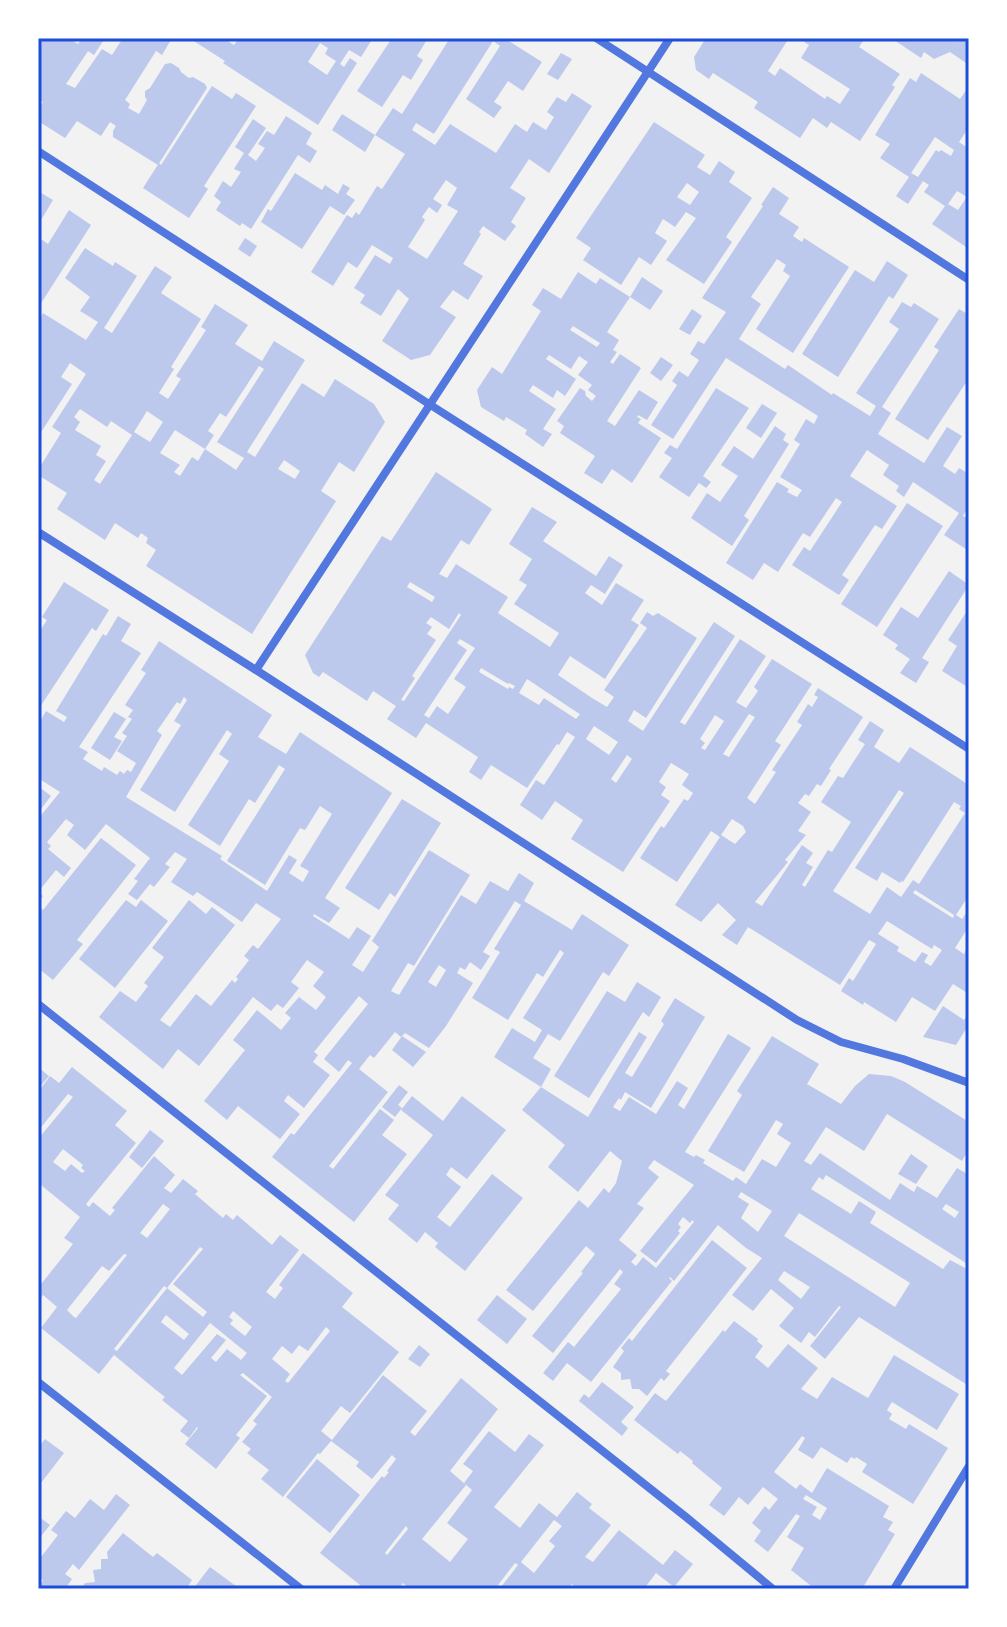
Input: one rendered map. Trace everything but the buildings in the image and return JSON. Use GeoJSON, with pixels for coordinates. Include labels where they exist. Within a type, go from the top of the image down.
{"type":"FeatureCollection","features":[{"type":"Feature","properties":{"kind":"street"},"geometry":{"type":"LineString","coordinates":[[596,38],[969,280]]}},
{"type":"Feature","properties":{"kind":"street"},"geometry":{"type":"LineString","coordinates":[[256,670],[670,38]]}},
{"type":"Feature","properties":{"kind":"street"},"geometry":{"type":"LineString","coordinates":[[38,151],[969,749]]}},
{"type":"Feature","properties":{"kind":"street"},"geometry":{"type":"LineString","coordinates":[[38,532],[797,1020],[841,1042],[903,1059],[969,1083]]}},
{"type":"Feature","properties":{"kind":"street"},"geometry":{"type":"LineString","coordinates":[[38,1004],[773,1589]]}},
{"type":"Feature","properties":{"kind":"street"},"geometry":{"type":"LineString","coordinates":[[38,1382],[301,1589]]}},
{"type":"Feature","properties":{"kind":"street"},"geometry":{"type":"LineString","coordinates":[[894,1589],[969,1466]]}}]}
